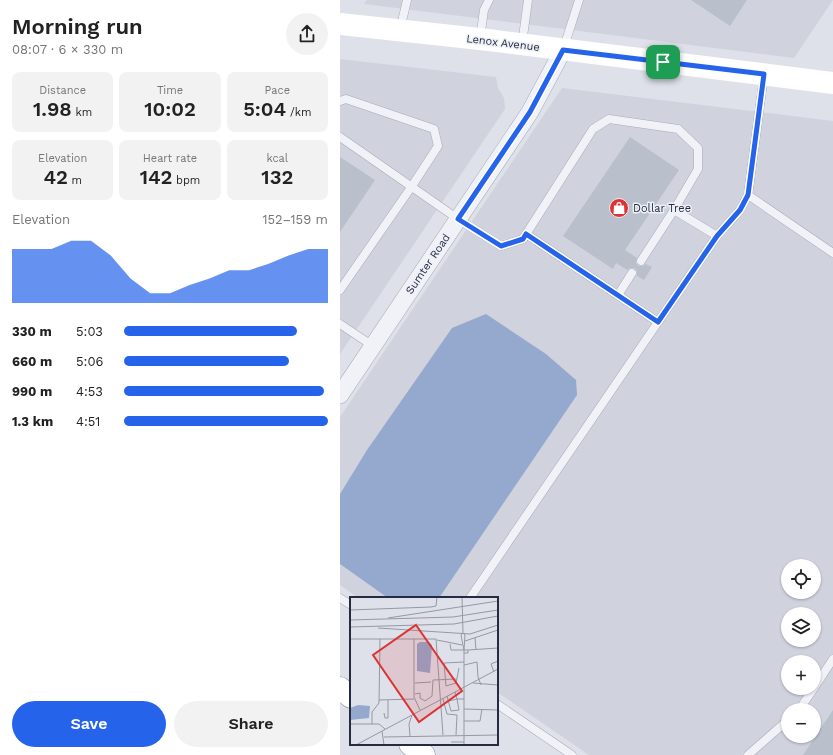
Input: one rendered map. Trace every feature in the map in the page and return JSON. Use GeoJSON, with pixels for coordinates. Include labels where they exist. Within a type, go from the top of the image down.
{"type":"FeatureCollection","features":[{"type":"Feature","properties":{"kind":"main road","name":"Lenox Avenue"},"geometry":{"type":"LineString","coordinates":[[340,24],[480,39],[833,83]]}},
{"type":"Feature","properties":{"kind":"main road"},"geometry":{"type":"LineString","coordinates":[[340,688],[350,696]]}},
{"type":"Feature","properties":{"kind":"main road"},"geometry":{"type":"LineString","coordinates":[[411,745],[424,755]]}},
{"type":"Feature","properties":{"kind":"street","name":"Sumter Road"},"geometry":{"type":"LineString","coordinates":[[340,395],[530,112],[563,50]]}},
{"type":"Feature","properties":{"kind":"lane"},"geometry":{"type":"LineString","coordinates":[[400,30],[407,0]]}},
{"type":"Feature","properties":{"kind":"lane"},"geometry":{"type":"LineString","coordinates":[[480,39],[484,10],[489,0]]}},
{"type":"Feature","properties":{"kind":"lane"},"geometry":{"type":"LineString","coordinates":[[522,45],[528,0]]}},
{"type":"Feature","properties":{"kind":"lane"},"geometry":{"type":"LineString","coordinates":[[563,50],[579,0]]}},
{"type":"Feature","properties":{"kind":"lane"},"geometry":{"type":"LineString","coordinates":[[471,597],[717,236],[740,210],[748,195],[764,74]]}},
{"type":"Feature","properties":{"kind":"lane"},"geometry":{"type":"LineString","coordinates":[[340,101],[346,98],[434,129],[438,146],[340,290]]}},
{"type":"Feature","properties":{"kind":"lane"},"geometry":{"type":"LineString","coordinates":[[340,136],[458,219],[501,246],[523,239],[593,129],[609,120],[678,129],[698,148],[698,169],[674,210],[641,260]]}},
{"type":"Feature","properties":{"kind":"lane"},"geometry":{"type":"LineString","coordinates":[[748,195],[833,253]]}},
{"type":"Feature","properties":{"kind":"lane"},"geometry":{"type":"LineString","coordinates":[[674,210],[717,236]]}},
{"type":"Feature","properties":{"kind":"lane"},"geometry":{"type":"LineString","coordinates":[[526,234],[658,322]]}},
{"type":"Feature","properties":{"kind":"lane"},"geometry":{"type":"LineString","coordinates":[[618,295],[632,273]]}},
{"type":"Feature","properties":{"kind":"lane"},"geometry":{"type":"LineString","coordinates":[[340,324],[373,346]]}},
{"type":"Feature","properties":{"kind":"lane"},"geometry":{"type":"LineString","coordinates":[[340,598],[350,604]]}},
{"type":"Feature","properties":{"kind":"lane"},"geometry":{"type":"LineString","coordinates":[[821,677],[833,659]]}},
{"type":"Feature","properties":{"kind":"lane"},"geometry":{"type":"LineString","coordinates":[[498,705],[572,755]]}},
{"type":"Feature","properties":{"kind":"lane"},"geometry":{"type":"LineString","coordinates":[[748,755],[781,726]]}},
{"type":"Feature","properties":{"kind":"shaded area"},"geometry":{"type":"Polygon","coordinates":[[[367,0],[833,0],[794,58],[364,4],[367,0]]]}},
{"type":"Feature","properties":{"kind":"shaded area"},"geometry":{"type":"Polygon","coordinates":[[[340,59],[496,77],[498,88],[504,98],[505,109],[340,354],[340,59]]]}},
{"type":"Feature","properties":{"kind":"shaded area"},"geometry":{"type":"Polygon","coordinates":[[[562,88],[833,121],[833,755],[589,755],[498,693],[498,597],[357,597],[340,585],[340,417],[562,88]]]}},
{"type":"Feature","properties":{"kind":"water"},"geometry":{"type":"Polygon","coordinates":[[[486,314],[546,354],[576,380],[577,395],[440,597],[387,597],[340,564],[340,494],[367,450],[452,328],[486,314]]]}},
{"type":"Feature","properties":{"kind":"building"},"geometry":{"type":"Polygon","coordinates":[[[691,0],[747,0],[730,26],[691,0]]]}},
{"type":"Feature","properties":{"kind":"building"},"geometry":{"type":"Polygon","coordinates":[[[630,137],[679,170],[625,250],[637,258],[636,263],[638,266],[643,266],[646,264],[652,267],[644,280],[637,276],[637,271],[635,268],[630,268],[627,270],[616,263],[613,269],[563,236],[630,137]]]}},
{"type":"Feature","properties":{"kind":"building"},"geometry":{"type":"Polygon","coordinates":[[[340,157],[375,180],[340,232],[340,157]]]}},
{"type":"Feature","properties":{"kind":"building"},"geometry":{"type":"Polygon","coordinates":[[[833,710],[833,755],[803,755],[811,743],[821,743],[821,728],[833,710]]]}},
{"type":"Feature","properties":{"kind":"place","name":"Dollar Tree"},"geometry":{"type":"Point","coordinates":[619,208]}},
{"type":"Feature","properties":{"kind":"route"},"geometry":{"type":"LineString","coordinates":[[563,50],[663,62],[764,74],[748,195],[740,210],[717,236],[658,322],[526,234],[523,239],[501,246],[458,219],[530,112],[563,50]]}}]}
